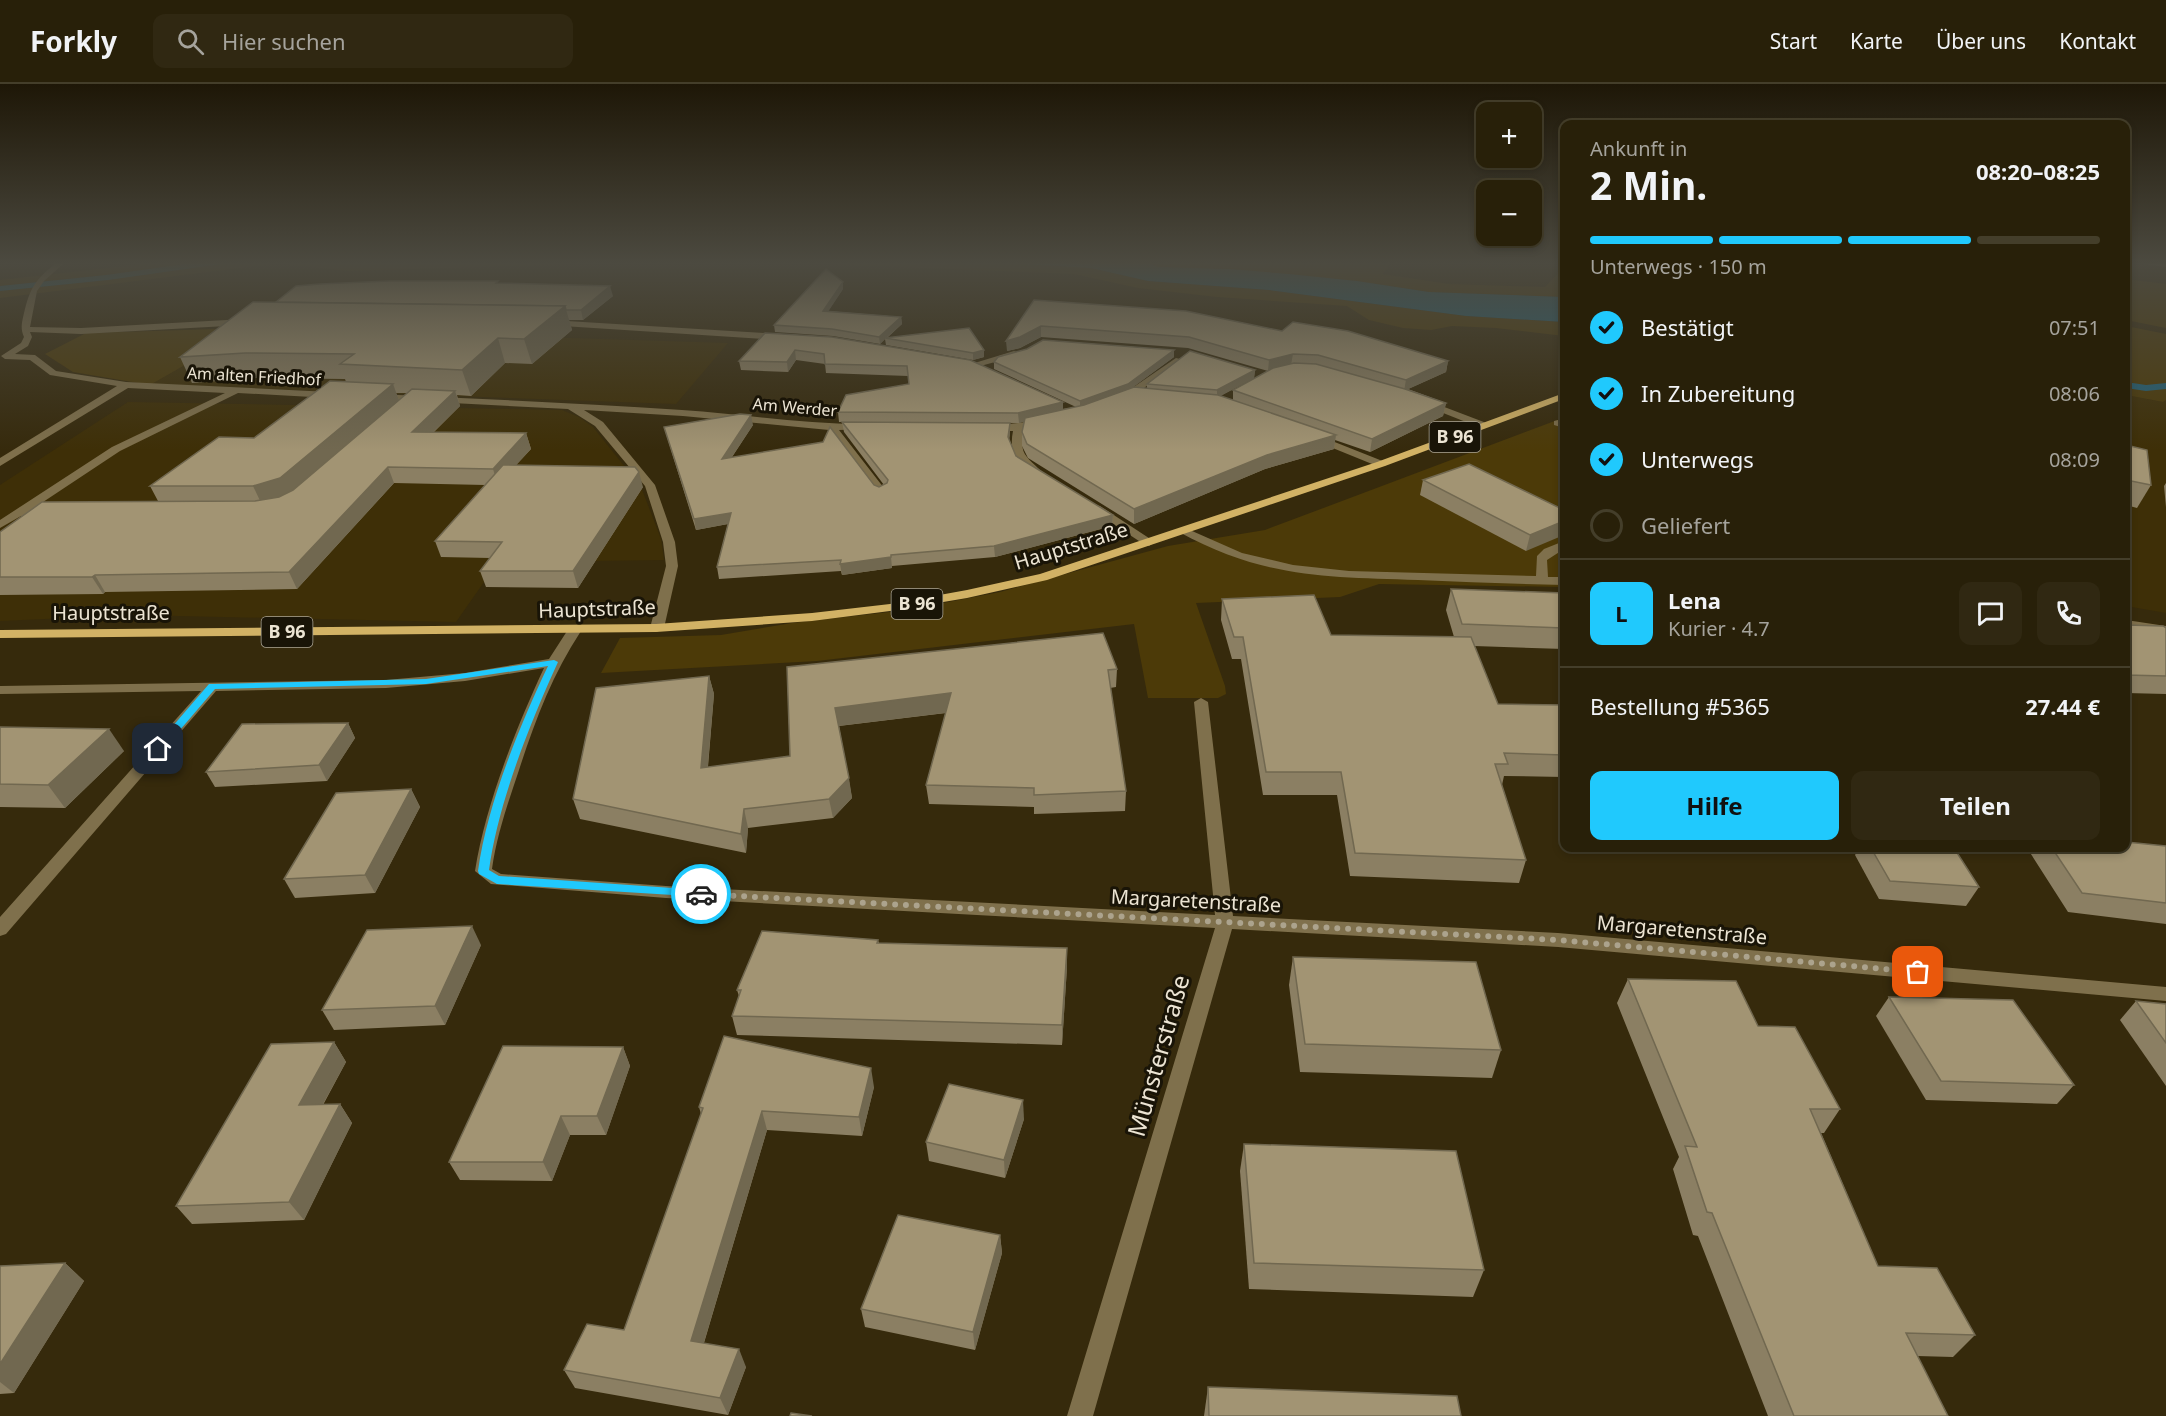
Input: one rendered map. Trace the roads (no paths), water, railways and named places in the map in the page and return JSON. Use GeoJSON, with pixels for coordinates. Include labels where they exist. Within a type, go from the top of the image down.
{"type":"FeatureCollection","features":[{"type":"Feature","properties":{"kind":"main road","name":"Hauptstraße"},"geometry":{"type":"LineString","coordinates":[[0,634],[574,631],[657,628],[844,614],[964,596],[1044,577],[1381,464],[1560,398]]}},
{"type":"Feature","properties":{"kind":"street"},"geometry":{"type":"LineString","coordinates":[[3,357],[25,344],[28,337],[25,329],[81,331],[165,326]]}},
{"type":"Feature","properties":{"kind":"street"},"geometry":{"type":"LineString","coordinates":[[597,326],[789,337]]}},
{"type":"Feature","properties":{"kind":"street"},"geometry":{"type":"LineString","coordinates":[[973,365],[1024,352]]}},
{"type":"Feature","properties":{"kind":"street"},"geometry":{"type":"LineString","coordinates":[[1111,403],[1137,395],[1188,353],[1167,352]]}},
{"type":"Feature","properties":{"kind":"street","name":"Am alten Friedhof"},"geometry":{"type":"LineString","coordinates":[[3,357],[32,357],[53,373],[126,386],[338,395]]}},
{"type":"Feature","properties":{"kind":"street"},"geometry":{"type":"LineString","coordinates":[[962,363],[983,370]]}},
{"type":"Feature","properties":{"kind":"street"},"geometry":{"type":"LineString","coordinates":[[0,463],[126,386]]}},
{"type":"Feature","properties":{"kind":"street"},"geometry":{"type":"LineString","coordinates":[[0,525],[116,449],[236,390]]}},
{"type":"Feature","properties":{"kind":"street"},"geometry":{"type":"LineString","coordinates":[[371,397],[570,406],[599,424],[650,485],[669,542],[672,566],[657,628]]}},
{"type":"Feature","properties":{"kind":"street"},"geometry":{"type":"LineString","coordinates":[[398,413],[415,398]]}},
{"type":"Feature","properties":{"kind":"street"},"geometry":{"type":"LineString","coordinates":[[1415,399],[1485,426]]}},
{"type":"Feature","properties":{"kind":"street","name":"Am Werder"},"geometry":{"type":"LineString","coordinates":[[570,406],[683,413],[832,427],[879,428]]}},
{"type":"Feature","properties":{"kind":"street"},"geometry":{"type":"LineString","coordinates":[[984,428],[1019,428],[1050,421]]}},
{"type":"Feature","properties":{"kind":"street"},"geometry":{"type":"LineString","coordinates":[[832,427],[881,492]]}},
{"type":"Feature","properties":{"kind":"street"},"geometry":{"type":"LineString","coordinates":[[1019,428],[1015,446],[1022,462],[1041,474]]}},
{"type":"Feature","properties":{"kind":"street"},"geometry":{"type":"LineString","coordinates":[[1307,434],[1352,450],[1381,464]]}},
{"type":"Feature","properties":{"kind":"street"},"geometry":{"type":"LineString","coordinates":[[1087,503],[1149,542]]}},
{"type":"Feature","properties":{"kind":"street"},"geometry":{"type":"LineString","coordinates":[[17,513],[63,513]]}},
{"type":"Feature","properties":{"kind":"street"},"geometry":{"type":"LineString","coordinates":[[1184,530],[1219,551],[1259,563],[1302,571],[1560,581]]}},
{"type":"Feature","properties":{"kind":"street"},"geometry":{"type":"LineString","coordinates":[[1542,580],[1541,560],[1548,552],[1560,547]]}},
{"type":"Feature","properties":{"kind":"street"},"geometry":{"type":"LineString","coordinates":[[2130,625],[2166,630]]}},
{"type":"Feature","properties":{"kind":"street","name":"Margaretenstraße"},"geometry":{"type":"LineString","coordinates":[[574,631],[554,662],[533,707],[488,837],[483,871],[497,880],[1225,924],[1558,940],[2166,994]]}},
{"type":"Feature","properties":{"kind":"street"},"geometry":{"type":"LineString","coordinates":[[0,690],[426,682],[554,662]]}},
{"type":"Feature","properties":{"kind":"street"},"geometry":{"type":"LineString","coordinates":[[0,929],[213,686]]}},
{"type":"Feature","properties":{"kind":"street","name":"Münsterstraße"},"geometry":{"type":"LineString","coordinates":[[1080,1416],[1225,924],[1201,702]]}},
{"type":"Feature","properties":{"kind":"waterway"},"geometry":{"type":"LineString","coordinates":[[2130,386],[2146,388],[2166,386]]}}]}
